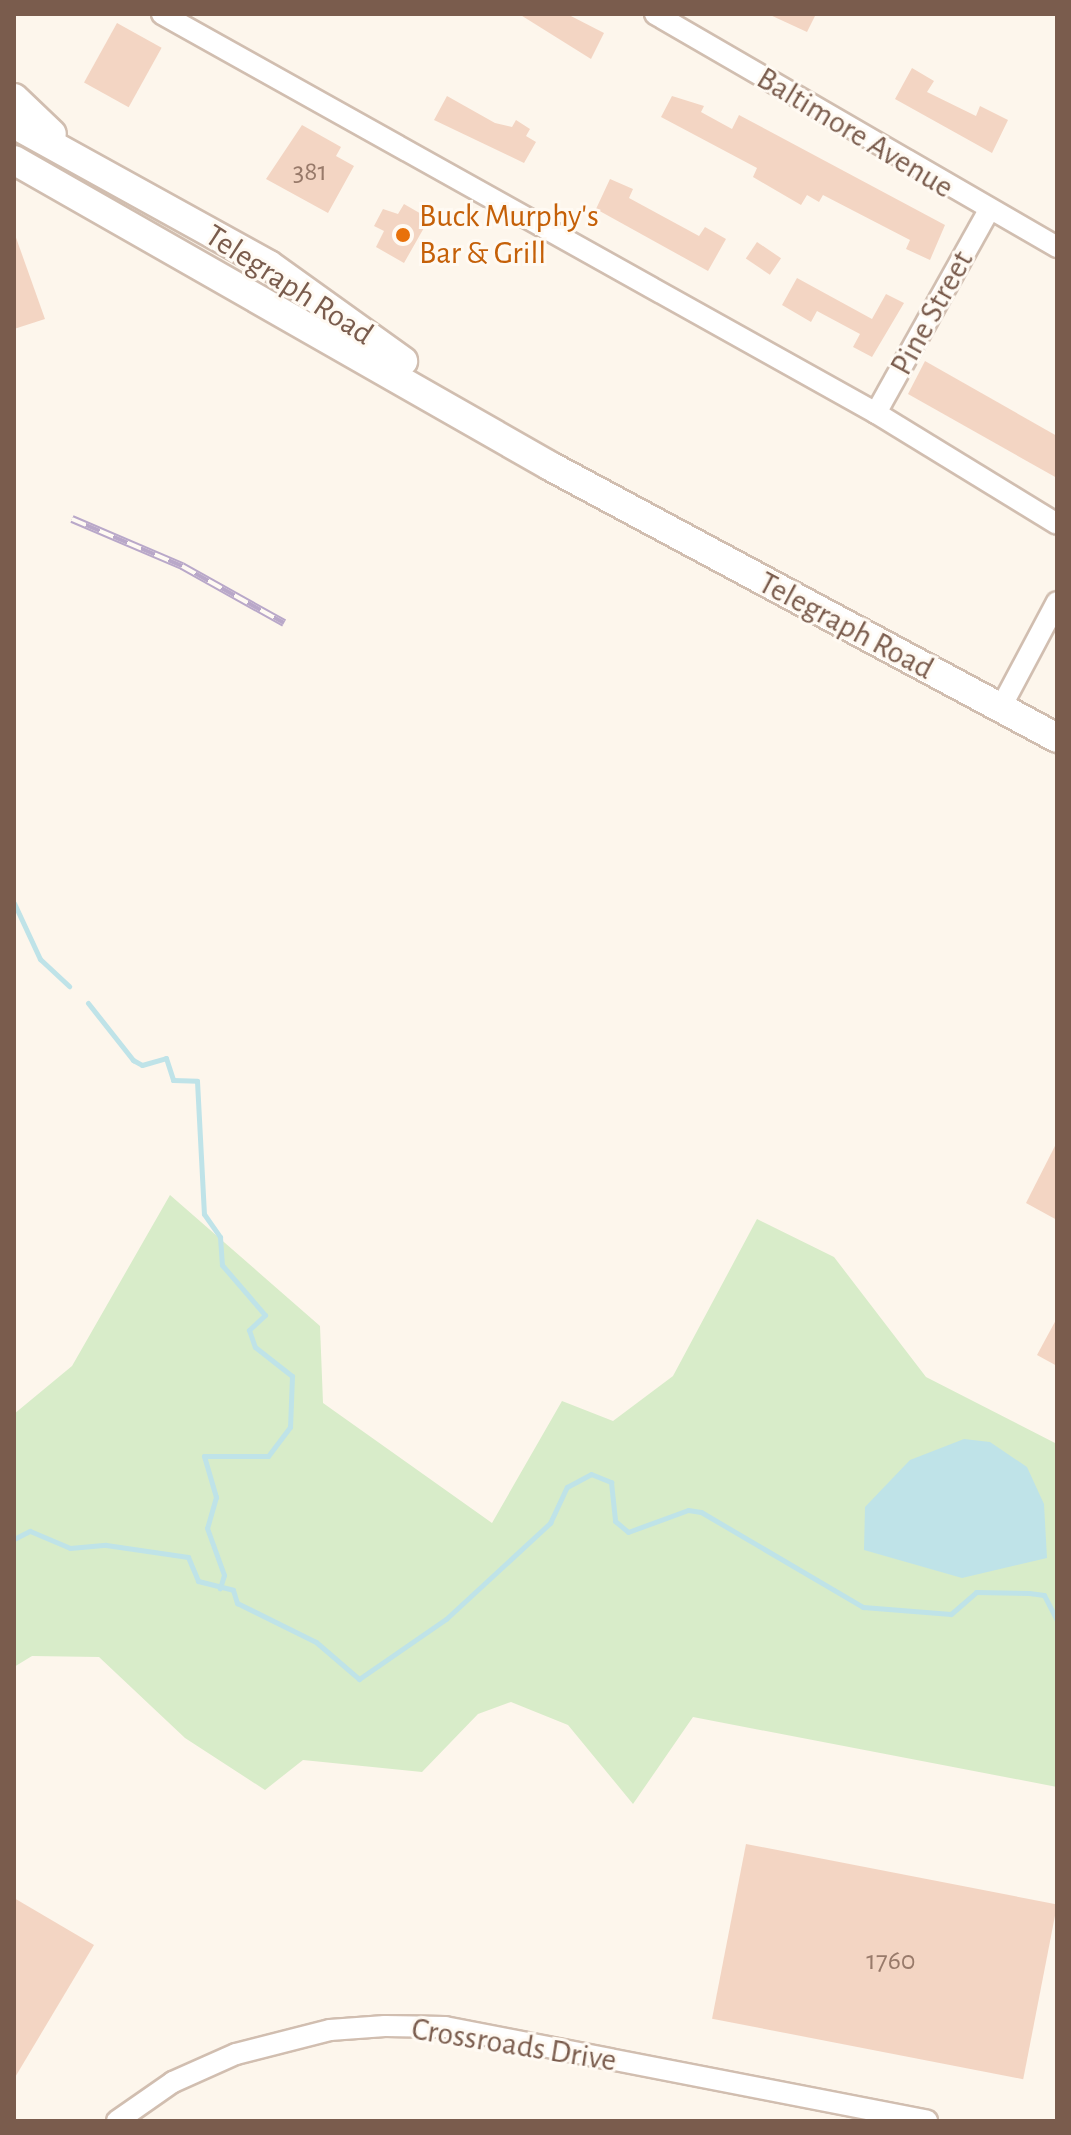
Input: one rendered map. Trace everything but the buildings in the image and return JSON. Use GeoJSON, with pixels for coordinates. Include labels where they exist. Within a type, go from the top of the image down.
{"type":"FeatureCollection","features":[{"type":"Feature","properties":{"kind":"main road"},"geometry":{"type":"LineString","coordinates":[[14,98],[82,162]]}},
{"type":"Feature","properties":{"kind":"main road","name":"Telegraph Road"},"geometry":{"type":"LineString","coordinates":[[14,124],[269,265],[550,466]]}},
{"type":"Feature","properties":{"kind":"main road","name":"Telegraph Road"},"geometry":{"type":"LineString","coordinates":[[14,160],[550,466],[1057,738]]}},
{"type":"Feature","properties":{"kind":"street"},"geometry":{"type":"LineString","coordinates":[[162,14],[876,413],[1057,524]]}},
{"type":"Feature","properties":{"kind":"street","name":"Baltimore Avenue"},"geometry":{"type":"LineString","coordinates":[[655,14],[988,212],[1057,247]]}},
{"type":"Feature","properties":{"kind":"street","name":"Pine Street"},"geometry":{"type":"LineString","coordinates":[[876,413],[988,212]]}},
{"type":"Feature","properties":{"kind":"street"},"geometry":{"type":"LineString","coordinates":[[1000,709],[1057,602]]}},
{"type":"Feature","properties":{"kind":"street","name":"Crossroads Drive"},"geometry":{"type":"LineString","coordinates":[[117,2121],[173,2082],[236,2054],[330,2030],[385,2026],[445,2027],[927,2121]]}},
{"type":"Feature","properties":{"kind":"green space"},"geometry":{"type":"Polygon","coordinates":[[[170,1195],[320,1326],[323,1403],[492,1523],[562,1401],[613,1421],[673,1376],[757,1219],[834,1257],[926,1377],[1057,1444],[1057,1787],[693,1717],[633,1804],[568,1725],[511,1702],[478,1714],[422,1772],[303,1760],[265,1790],[185,1738],[99,1657],[32,1656],[14,1667],[14,1414],[72,1366],[170,1195]]]}},
{"type":"Feature","properties":{"kind":"water"},"geometry":{"type":"Polygon","coordinates":[[[964,1439],[990,1442],[1027,1467],[1044,1504],[1047,1558],[962,1578],[864,1550],[865,1507],[910,1460],[964,1439]]]}},
{"type":"Feature","properties":{"kind":"waterway"},"geometry":{"type":"LineString","coordinates":[[14,903],[40,959],[69,986]]}},
{"type":"Feature","properties":{"kind":"waterway"},"geometry":{"type":"LineString","coordinates":[[88,1003],[133,1060],[142,1065],[166,1058],[173,1080],[197,1081],[204,1214],[220,1237],[222,1265],[265,1315],[249,1330],[255,1347],[292,1376],[290,1427],[268,1456],[204,1456],[216,1497],[207,1528],[224,1575],[220,1588]]}},
{"type":"Feature","properties":{"kind":"waterway"},"geometry":{"type":"LineString","coordinates":[[14,1539],[30,1531],[70,1548],[106,1545],[188,1557],[198,1581],[233,1590],[237,1603],[316,1642],[359,1679],[446,1619],[550,1523],[567,1487],[591,1474],[611,1482],[615,1521],[628,1532],[688,1510],[701,1512],[863,1607],[951,1614],[976,1592],[1029,1593],[1044,1595],[1057,1620]]}},
{"type":"Feature","properties":{"kind":"railway"},"geometry":{"type":"LineString","coordinates":[[72,519],[182,566],[284,623]]}},
{"type":"Feature","properties":{"kind":"place","name":"Buck Murphy's Bar & Grill"},"geometry":{"type":"Point","coordinates":[403,235]}}]}
